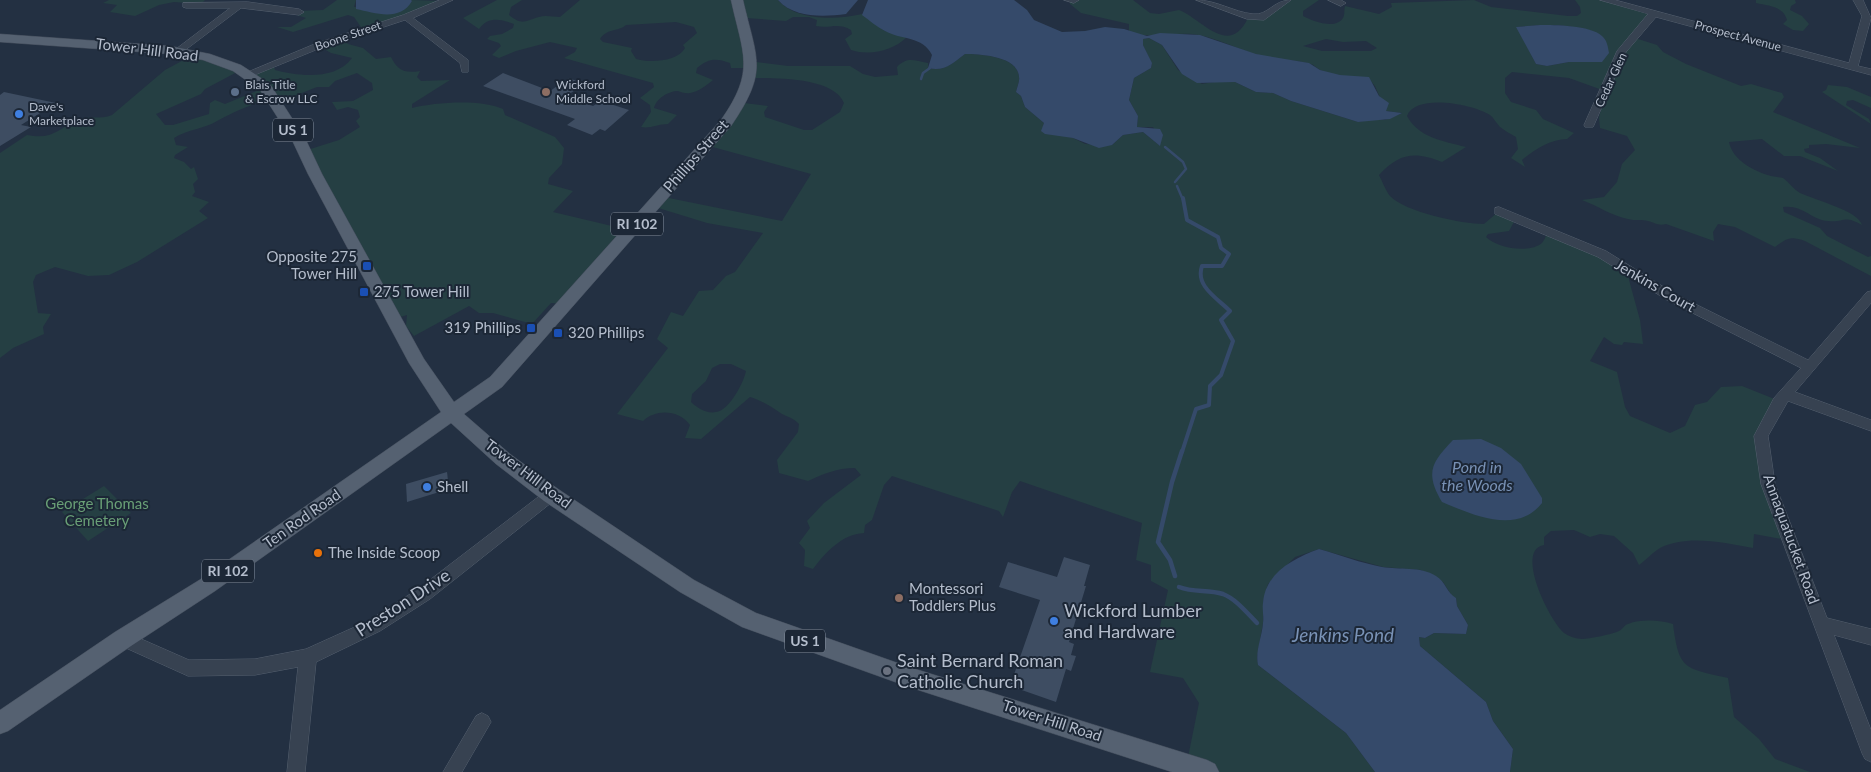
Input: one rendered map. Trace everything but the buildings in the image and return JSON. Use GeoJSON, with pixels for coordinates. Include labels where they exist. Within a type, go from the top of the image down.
{"type":"FeatureCollection","features":[{"type":"Feature","properties":{"kind":"main road","name":"Phillips Street"},"geometry":{"type":"LineString","coordinates":[[452,414],[496,382],[726,123],[744,93],[751,71],[750,53],[737,0]]}},
{"type":"Feature","properties":{"kind":"main road","name":"Tower Hill Road"},"geometry":{"type":"LineString","coordinates":[[0,38],[177,52],[206,57],[248,74],[265,87],[299,140],[315,174],[418,363],[452,414],[550,495],[687,586],[749,620],[909,677],[1207,772]]}},
{"type":"Feature","properties":{"kind":"main road","name":"Ten Rod Road"},"geometry":{"type":"LineString","coordinates":[[0,723],[123,639],[208,585],[452,414]]}},
{"type":"Feature","properties":{"kind":"street","name":"Boone Street"},"geometry":{"type":"LineString","coordinates":[[248,74],[328,42],[406,17],[445,0]]}},
{"type":"Feature","properties":{"kind":"street"},"geometry":{"type":"LineString","coordinates":[[1069,0],[1074,0]]}},
{"type":"Feature","properties":{"kind":"street"},"geometry":{"type":"LineString","coordinates":[[1201,0],[1250,17],[1264,17],[1286,0]]}},
{"type":"Feature","properties":{"kind":"street","name":"Prospect Avenue"},"geometry":{"type":"LineString","coordinates":[[1605,0],[1871,72]]}},
{"type":"Feature","properties":{"kind":"street"},"geometry":{"type":"LineString","coordinates":[[1853,67],[1869,16],[1858,0]]}},
{"type":"Feature","properties":{"kind":"street"},"geometry":{"type":"LineString","coordinates":[[177,52],[242,3]]}},
{"type":"Feature","properties":{"kind":"street"},"geometry":{"type":"LineString","coordinates":[[186,5],[242,3],[299,12]]}},
{"type":"Feature","properties":{"kind":"street","name":"Cedar Glen"},"geometry":{"type":"LineString","coordinates":[[1589,125],[1622,51],[1654,13]]}},
{"type":"Feature","properties":{"kind":"street"},"geometry":{"type":"LineString","coordinates":[[406,17],[465,62],[465,70]]}},
{"type":"Feature","properties":{"kind":"street","name":"Jenkins Court"},"geometry":{"type":"LineString","coordinates":[[1499,211],[1602,254],[1671,297],[1810,366]]}},
{"type":"Feature","properties":{"kind":"street","name":"Annaquatucket Road"},"geometry":{"type":"LineString","coordinates":[[1871,295],[1785,394],[1761,436],[1768,484],[1871,753]]}},
{"type":"Feature","properties":{"kind":"street"},"geometry":{"type":"LineString","coordinates":[[1785,394],[1871,426]]}},
{"type":"Feature","properties":{"kind":"street","name":"Preston Drive"},"geometry":{"type":"LineString","coordinates":[[123,639],[188,668],[256,667],[308,657],[374,626],[424,594],[550,495]]}},
{"type":"Feature","properties":{"kind":"street"},"geometry":{"type":"LineString","coordinates":[[1823,624],[1871,638]]}},
{"type":"Feature","properties":{"kind":"street"},"geometry":{"type":"LineString","coordinates":[[296,772],[308,657]]}},
{"type":"Feature","properties":{"kind":"street"},"geometry":{"type":"LineString","coordinates":[[452,772],[482,722]]}},
{"type":"Feature","properties":{"kind":"green space"},"geometry":{"type":"Polygon","coordinates":[[[109,0],[205,0],[201,4],[174,2],[159,5],[135,16],[110,12],[117,5],[103,3],[109,0]]]}},
{"type":"Feature","properties":{"kind":"green space"},"geometry":{"type":"Polygon","coordinates":[[[337,0],[356,0],[354,7],[412,2],[411,0],[443,1],[363,30],[354,17],[348,15],[293,32],[277,27],[291,27],[306,18],[297,15],[299,11],[323,10],[337,0]]]}},
{"type":"Feature","properties":{"kind":"green space"},"geometry":{"type":"Polygon","coordinates":[[[497,0],[522,0],[511,7],[509,15],[521,22],[541,16],[560,17],[580,0],[778,0],[795,12],[817,17],[829,18],[862,14],[885,31],[907,37],[888,49],[858,52],[851,50],[845,39],[852,34],[851,30],[842,26],[816,26],[817,20],[809,17],[793,17],[786,21],[746,18],[756,62],[788,66],[850,66],[863,74],[875,77],[898,75],[897,67],[908,60],[928,63],[928,68],[939,69],[948,66],[965,54],[988,56],[1005,60],[1017,70],[1019,82],[1016,92],[1021,96],[1025,107],[1044,123],[1042,131],[1073,138],[1085,144],[1112,145],[1123,135],[1143,132],[1159,145],[1160,138],[1153,127],[1137,127],[1138,116],[1129,100],[1134,78],[1151,68],[1152,64],[1143,45],[1143,39],[1149,38],[1162,45],[1178,70],[1202,84],[1220,81],[1235,82],[1256,92],[1273,93],[1291,101],[1358,122],[1374,119],[1385,120],[1402,113],[1386,111],[1375,86],[1369,79],[1332,74],[1305,62],[1258,55],[1200,35],[1135,34],[1129,31],[1129,24],[1081,13],[1070,4],[1070,0],[1133,0],[1150,13],[1159,14],[1179,10],[1215,32],[1224,35],[1232,35],[1241,30],[1248,18],[1264,17],[1285,0],[1319,0],[1303,11],[1303,16],[1330,24],[1340,22],[1344,15],[1345,6],[1379,14],[1392,7],[1391,3],[1474,0],[1491,7],[1577,16],[1581,13],[1580,7],[1575,0],[1603,0],[1649,12],[1635,38],[1657,45],[1663,52],[1686,64],[1741,86],[1751,84],[1782,93],[1784,97],[1773,112],[1860,148],[1826,144],[1809,145],[1809,148],[1804,149],[1805,152],[1820,158],[1838,171],[1800,156],[1784,156],[1762,139],[1729,142],[1735,155],[1751,168],[1771,176],[1783,178],[1800,193],[1836,206],[1859,220],[1862,225],[1847,219],[1822,220],[1796,208],[1783,207],[1784,212],[1820,228],[1827,236],[1868,257],[1871,256],[1871,276],[1800,239],[1789,239],[1775,247],[1735,227],[1718,224],[1713,232],[1714,241],[1666,224],[1622,218],[1582,200],[1604,197],[1617,182],[1622,164],[1635,150],[1627,136],[1600,128],[1599,118],[1605,91],[1569,78],[1512,72],[1505,78],[1505,93],[1511,102],[1536,110],[1543,119],[1574,133],[1567,139],[1549,143],[1532,152],[1522,160],[1525,167],[1511,158],[1518,149],[1516,137],[1500,127],[1490,115],[1458,104],[1432,103],[1412,109],[1407,116],[1418,129],[1432,138],[1466,147],[1442,162],[1415,155],[1401,158],[1393,162],[1379,175],[1390,196],[1397,202],[1421,212],[1449,219],[1484,224],[1498,212],[1515,220],[1509,231],[1488,234],[1486,237],[1505,247],[1521,249],[1536,246],[1542,243],[1547,233],[1577,243],[1631,276],[1629,280],[1640,320],[1643,344],[1624,342],[1622,345],[1614,344],[1604,337],[1590,361],[1617,372],[1625,407],[1630,416],[1670,433],[1685,426],[1695,405],[1707,402],[1721,387],[1742,386],[1777,400],[1760,435],[1787,540],[1754,534],[1753,548],[1706,541],[1682,541],[1660,548],[1639,565],[1633,553],[1614,536],[1600,534],[1590,537],[1574,530],[1551,531],[1544,537],[1544,545],[1536,550],[1532,559],[1533,572],[1551,615],[1564,633],[1570,636],[1582,639],[1601,636],[1616,632],[1633,622],[1639,621],[1673,624],[1678,650],[1681,659],[1686,664],[1702,672],[1728,678],[1734,717],[1759,739],[1775,759],[1810,772],[1510,772],[1513,749],[1493,721],[1486,702],[1420,646],[1419,637],[1425,638],[1434,633],[1466,634],[1468,625],[1457,606],[1456,598],[1452,596],[1443,582],[1421,570],[1383,567],[1319,549],[1295,557],[1268,584],[1263,601],[1263,623],[1257,657],[1258,665],[1346,733],[1375,772],[1185,772],[1199,703],[1183,678],[1150,672],[1168,590],[1151,581],[1151,565],[1136,560],[1142,523],[1020,481],[1012,492],[1003,517],[999,511],[892,476],[884,485],[872,520],[865,525],[864,533],[848,537],[835,545],[813,569],[804,566],[805,550],[799,543],[810,528],[807,521],[824,503],[861,475],[855,468],[836,470],[808,481],[779,473],[777,460],[798,432],[799,424],[765,403],[750,397],[701,439],[685,438],[690,425],[680,416],[668,412],[654,414],[643,421],[617,414],[668,348],[657,339],[671,312],[683,316],[699,291],[713,290],[726,276],[735,272],[763,233],[707,223],[655,207],[664,197],[782,221],[811,174],[709,146],[744,103],[768,106],[764,112],[765,117],[804,130],[812,130],[840,112],[844,103],[838,95],[818,84],[791,79],[755,78],[756,68],[731,68],[730,63],[713,60],[705,62],[697,68],[696,73],[713,80],[708,84],[693,92],[670,92],[657,102],[654,108],[677,115],[668,124],[641,127],[651,112],[650,105],[640,98],[654,87],[653,83],[564,58],[575,52],[577,48],[550,42],[516,51],[499,58],[492,55],[501,46],[499,43],[487,39],[490,36],[502,34],[513,28],[514,24],[491,20],[479,29],[463,18],[497,0]],[[676,22],[626,25],[606,33],[600,39],[603,42],[632,48],[631,51],[636,59],[642,60],[670,59],[681,53],[685,48],[683,45],[697,33],[694,27],[676,22]],[[1559,25],[1517,27],[1536,64],[1547,66],[1569,62],[1602,62],[1586,29],[1559,25]],[[1326,39],[1303,46],[1322,51],[1371,51],[1377,48],[1366,41],[1343,42],[1326,39]],[[720,364],[712,368],[706,381],[692,394],[691,402],[702,410],[716,412],[726,407],[731,401],[739,389],[746,371],[731,364],[720,364]]]}},
{"type":"Feature","properties":{"kind":"green space"},"geometry":{"type":"Polygon","coordinates":[[[1756,0],[1795,0],[1796,3],[1791,6],[1790,10],[1802,16],[1809,24],[1803,31],[1793,30],[1783,24],[1787,20],[1779,9],[1756,3],[1756,0]]]}},
{"type":"Feature","properties":{"kind":"green space"},"geometry":{"type":"Polygon","coordinates":[[[341,38],[348,44],[363,48],[376,59],[391,57],[401,70],[409,72],[420,71],[417,77],[421,81],[450,80],[412,104],[412,108],[458,102],[494,106],[503,109],[505,115],[555,137],[564,148],[562,164],[549,178],[548,184],[573,191],[553,212],[633,231],[568,304],[551,303],[532,324],[493,313],[479,313],[469,306],[414,336],[406,326],[407,315],[394,319],[304,151],[339,140],[360,127],[356,121],[360,117],[358,110],[348,107],[337,110],[332,102],[353,101],[373,90],[372,83],[357,73],[335,81],[329,87],[317,87],[279,102],[264,102],[247,107],[212,124],[174,138],[176,145],[188,147],[175,155],[174,158],[184,162],[191,169],[194,167],[198,179],[193,184],[195,192],[192,196],[209,202],[199,211],[208,218],[137,262],[109,275],[88,276],[55,267],[36,275],[33,282],[38,313],[51,314],[43,327],[44,334],[13,348],[0,358],[0,153],[27,135],[49,135],[77,120],[112,115],[165,70],[193,55],[239,71],[205,89],[201,94],[156,114],[165,125],[173,125],[209,114],[210,103],[215,100],[225,104],[264,88],[249,74],[273,64],[275,70],[294,74],[316,75],[336,70],[352,58],[331,53],[319,46],[341,38]]]}},
{"type":"Feature","properties":{"kind":"green space"},"geometry":{"type":"Polygon","coordinates":[[[1828,85],[1847,87],[1871,97],[1871,108],[1853,100],[1847,101],[1846,105],[1869,119],[1871,124],[1822,92],[1826,90],[1828,85]]]}},
{"type":"Feature","properties":{"kind":"green space","name":"George Thomas Cemetery"},"geometry":{"type":"Polygon","coordinates":[[[104,486],[131,513],[88,541],[62,512],[104,486]]]}},
{"type":"Feature","properties":{"kind":"water"},"geometry":{"type":"Polygon","coordinates":[[[356,0],[412,1],[401,12],[387,14],[356,9],[356,0]]]}},
{"type":"Feature","properties":{"kind":"water"},"geometry":{"type":"Polygon","coordinates":[[[778,0],[858,0],[846,14],[819,16],[792,10],[778,0]]]}},
{"type":"Feature","properties":{"kind":"water"},"geometry":{"type":"Polygon","coordinates":[[[868,0],[1014,0],[1027,10],[1034,20],[1062,32],[1085,31],[1105,27],[1124,29],[1147,36],[1160,33],[1200,35],[1256,54],[1309,63],[1320,70],[1340,75],[1369,77],[1379,96],[1389,103],[1386,111],[1402,113],[1390,119],[1358,122],[1291,101],[1273,93],[1256,92],[1235,82],[1197,83],[1182,74],[1162,45],[1149,38],[1143,39],[1143,45],[1152,63],[1151,68],[1134,78],[1129,100],[1138,116],[1137,127],[1160,129],[1163,135],[1160,146],[1143,132],[1123,135],[1112,145],[1099,148],[1073,138],[1045,134],[1041,131],[1044,123],[1025,107],[1021,96],[1016,92],[1019,82],[1017,70],[1005,60],[965,54],[944,68],[928,68],[932,55],[923,44],[891,34],[862,15],[868,0]]]}},
{"type":"Feature","properties":{"kind":"water"},"geometry":{"type":"Polygon","coordinates":[[[1540,25],[1572,26],[1597,32],[1605,40],[1609,53],[1602,62],[1569,62],[1547,66],[1536,64],[1516,27],[1540,25]]]}},
{"type":"Feature","properties":{"kind":"water","name":"Pond in the Woods"},"geometry":{"type":"Polygon","coordinates":[[[1481,439],[1501,448],[1521,464],[1542,498],[1542,503],[1532,513],[1508,520],[1494,519],[1467,512],[1442,502],[1433,483],[1432,476],[1435,462],[1453,440],[1481,439]]]}},
{"type":"Feature","properties":{"kind":"water","name":"Jenkins Pond"},"geometry":{"type":"Polygon","coordinates":[[[1319,549],[1382,567],[1423,571],[1436,576],[1442,581],[1456,598],[1457,606],[1468,625],[1466,634],[1434,633],[1425,638],[1419,637],[1420,646],[1486,702],[1493,721],[1513,749],[1510,772],[1375,772],[1346,733],[1258,665],[1257,654],[1263,620],[1263,603],[1269,583],[1282,568],[1300,557],[1319,549]]]}},
{"type":"Feature","properties":{"kind":"waterway"},"geometry":{"type":"LineString","coordinates":[[921,79],[923,73],[930,68]]}},
{"type":"Feature","properties":{"kind":"waterway"},"geometry":{"type":"LineString","coordinates":[[1165,147],[1183,162],[1186,169],[1175,182]]}},
{"type":"Feature","properties":{"kind":"waterway"},"geometry":{"type":"LineString","coordinates":[[1177,186],[1183,200]]}},
{"type":"Feature","properties":{"kind":"waterway"},"geometry":{"type":"LineString","coordinates":[[1182,452],[1196,409],[1209,405],[1210,386],[1221,375],[1233,341],[1221,320],[1230,311],[1204,286],[1201,273],[1202,266],[1222,266],[1229,254],[1221,248],[1218,237],[1187,220],[1183,198]]}},
{"type":"Feature","properties":{"kind":"waterway"},"geometry":{"type":"LineString","coordinates":[[1175,576],[1170,560],[1158,542],[1172,482],[1182,451]]}},
{"type":"Feature","properties":{"kind":"waterway"},"geometry":{"type":"LineString","coordinates":[[1179,587],[1228,596],[1257,623]]}},
{"type":"Feature","properties":{"kind":"place","name":"Blais Title & Escrow LLC"},"geometry":{"type":"Point","coordinates":[235,92]}},
{"type":"Feature","properties":{"kind":"place","name":"Wickford Middle School"},"geometry":{"type":"Point","coordinates":[546,92]}},
{"type":"Feature","properties":{"kind":"place","name":"Dave's Marketplace"},"geometry":{"type":"Point","coordinates":[19,114]}},
{"type":"Feature","properties":{"kind":"place","name":"Opposite 275 Tower Hill"},"geometry":{"type":"Point","coordinates":[367,266]}},
{"type":"Feature","properties":{"kind":"place","name":"275 Tower Hill"},"geometry":{"type":"Point","coordinates":[364,292]}},
{"type":"Feature","properties":{"kind":"place","name":"319 Phillips"},"geometry":{"type":"Point","coordinates":[531,328]}},
{"type":"Feature","properties":{"kind":"place","name":"320 Phillips"},"geometry":{"type":"Point","coordinates":[558,333]}},
{"type":"Feature","properties":{"kind":"place","name":"Shell"},"geometry":{"type":"Point","coordinates":[427,487]}},
{"type":"Feature","properties":{"kind":"place","name":"The Inside Scoop"},"geometry":{"type":"Point","coordinates":[318,553]}},
{"type":"Feature","properties":{"kind":"place","name":"Montessori Toddlers Plus"},"geometry":{"type":"Point","coordinates":[899,598]}},
{"type":"Feature","properties":{"kind":"place","name":"Wickford Lumber and Hardware"},"geometry":{"type":"Point","coordinates":[1054,621]}},
{"type":"Feature","properties":{"kind":"place","name":"Saint Bernard Roman Catholic Church"},"geometry":{"type":"Point","coordinates":[887,671]}}]}
